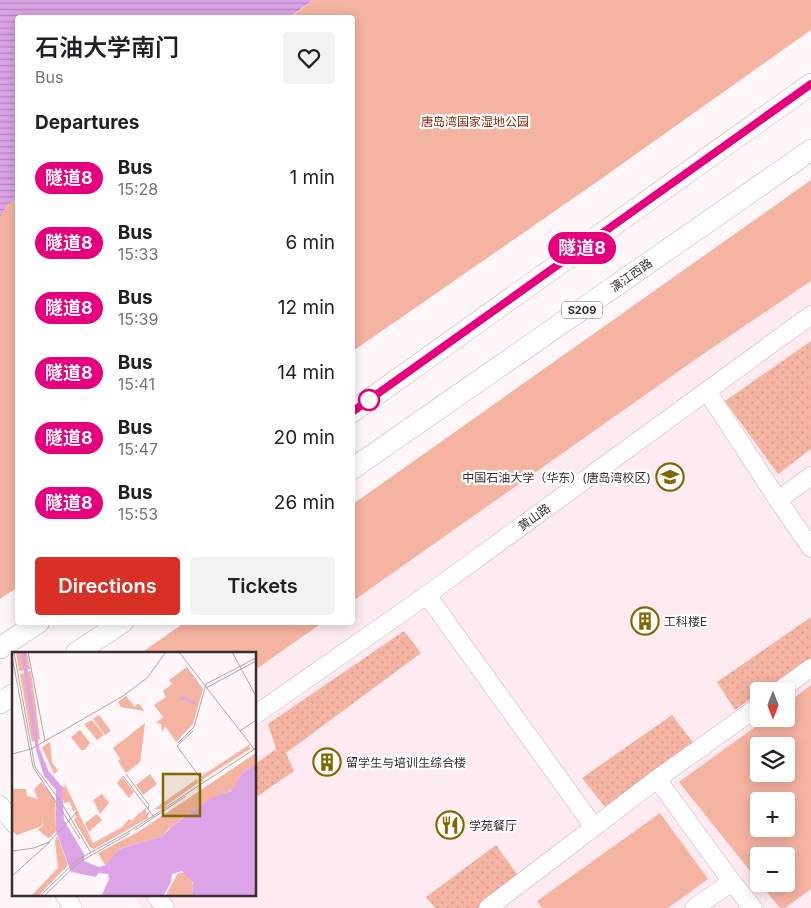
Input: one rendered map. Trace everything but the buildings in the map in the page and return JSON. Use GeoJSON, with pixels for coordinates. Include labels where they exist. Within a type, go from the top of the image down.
{"type":"FeatureCollection","features":[{"type":"Feature","properties":{"kind":"main road"},"geometry":{"type":"LineString","coordinates":[[355,410],[811,84]]}},
{"type":"Feature","properties":{"kind":"main road","name":"漓江西路"},"geometry":{"type":"LineString","coordinates":[[355,467],[811,150]]}},
{"type":"Feature","properties":{"kind":"main road"},"geometry":{"type":"LineString","coordinates":[[0,648],[34,625]]}},
{"type":"Feature","properties":{"kind":"main road"},"geometry":{"type":"LineString","coordinates":[[78,652],[118,625]]}},
{"type":"Feature","properties":{"kind":"main road"},"geometry":{"type":"LineString","coordinates":[[0,703],[12,695]]}},
{"type":"Feature","properties":{"kind":"street","name":"黄山路"},"geometry":{"type":"LineString","coordinates":[[256,714],[427,595],[811,315]]}},
{"type":"Feature","properties":{"kind":"street"},"geometry":{"type":"LineString","coordinates":[[707,391],[811,548]]}},
{"type":"Feature","properties":{"kind":"street"},"geometry":{"type":"LineString","coordinates":[[778,500],[811,476]]}},
{"type":"Feature","properties":{"kind":"street"},"geometry":{"type":"LineString","coordinates":[[427,595],[594,827]]}},
{"type":"Feature","properties":{"kind":"street"},"geometry":{"type":"LineString","coordinates":[[792,682],[811,668]]}},
{"type":"Feature","properties":{"kind":"street"},"geometry":{"type":"LineString","coordinates":[[488,908],[657,779],[750,712]]}},
{"type":"Feature","properties":{"kind":"street"},"geometry":{"type":"LineString","coordinates":[[657,779],[732,882],[754,908]]}},
{"type":"Feature","properties":{"kind":"street"},"geometry":{"type":"LineString","coordinates":[[0,805],[12,821]]}},
{"type":"Feature","properties":{"kind":"street"},"geometry":{"type":"LineString","coordinates":[[694,908],[732,882]]}},
{"type":"Feature","properties":{"kind":"street"},"geometry":{"type":"LineString","coordinates":[[65,896],[74,908]]}},
{"type":"Feature","properties":{"kind":"street"},"geometry":{"type":"LineString","coordinates":[[156,896],[165,908]]}},
{"type":"Feature","properties":{"kind":"shaded area"},"geometry":{"type":"Polygon","coordinates":[[[0,0],[313,0],[293,15],[15,15],[15,200],[8,204],[0,218],[0,0]]]}},
{"type":"Feature","properties":{"kind":"shaded area","name":"中国石油大学（华东）(唐岛湾校区)"},"geometry":{"type":"Polygon","coordinates":[[[811,281],[811,908],[142,908],[134,896],[256,896],[256,669],[319,625],[355,625],[355,600],[706,352],[811,281]]]}},
{"type":"Feature","properties":{"kind":"green space","name":"唐岛湾国家湿地公园"},"geometry":{"type":"Polygon","coordinates":[[[313,0],[811,0],[811,30],[355,350],[355,15],[294,15],[313,0]]]}},
{"type":"Feature","properties":{"kind":"green space"},"geometry":{"type":"Polygon","coordinates":[[[811,180],[811,281],[706,352],[355,600],[355,503],[811,180]]]}},
{"type":"Feature","properties":{"kind":"green space"},"geometry":{"type":"Polygon","coordinates":[[[15,200],[15,589],[0,599],[0,218],[8,204],[15,200]]]}},
{"type":"Feature","properties":{"kind":"green space"},"geometry":{"type":"Polygon","coordinates":[[[811,341],[811,449],[778,474],[725,401],[811,341]]]}},
{"type":"Feature","properties":{"kind":"green space"},"geometry":{"type":"Polygon","coordinates":[[[811,617],[811,658],[775,682],[750,682],[750,699],[735,710],[717,682],[811,617]]]}},
{"type":"Feature","properties":{"kind":"green space"},"geometry":{"type":"Polygon","coordinates":[[[181,625],[319,625],[256,669],[256,652],[142,652],[181,625]]]}},
{"type":"Feature","properties":{"kind":"green space"},"geometry":{"type":"Polygon","coordinates":[[[404,631],[421,653],[286,753],[294,771],[256,797],[256,763],[276,749],[268,724],[404,631]]]}},
{"type":"Feature","properties":{"kind":"green space"},"geometry":{"type":"Polygon","coordinates":[[[811,685],[811,889],[785,908],[780,908],[767,892],[795,892],[795,847],[750,847],[750,871],[679,782],[754,728],[795,728],[795,697],[811,685]]]}},
{"type":"Feature","properties":{"kind":"green space"},"geometry":{"type":"Polygon","coordinates":[[[672,715],[695,745],[606,808],[582,778],[672,715]]]}},
{"type":"Feature","properties":{"kind":"green space"},"geometry":{"type":"Polygon","coordinates":[[[660,813],[708,879],[668,908],[542,908],[537,901],[660,813]]]}},
{"type":"Feature","properties":{"kind":"green space"},"geometry":{"type":"Polygon","coordinates":[[[496,845],[519,877],[478,908],[435,908],[426,897],[496,845]]]}},
{"type":"Feature","properties":{"kind":"bus line","name":"隧道8"},"geometry":{"type":"LineString","coordinates":[[355,410],[811,84]]}},
{"type":"Feature","properties":{"kind":"place","name":"中国石油大学（华东）(唐岛湾校区)"},"geometry":{"type":"Point","coordinates":[670,477]}},
{"type":"Feature","properties":{"kind":"place","name":"工科楼E"},"geometry":{"type":"Point","coordinates":[645,621]}},
{"type":"Feature","properties":{"kind":"place","name":"留学生与培训生综合楼"},"geometry":{"type":"Point","coordinates":[327,762]}},
{"type":"Feature","properties":{"kind":"place","name":"学苑餐厅"},"geometry":{"type":"Point","coordinates":[450,825]}}]}
